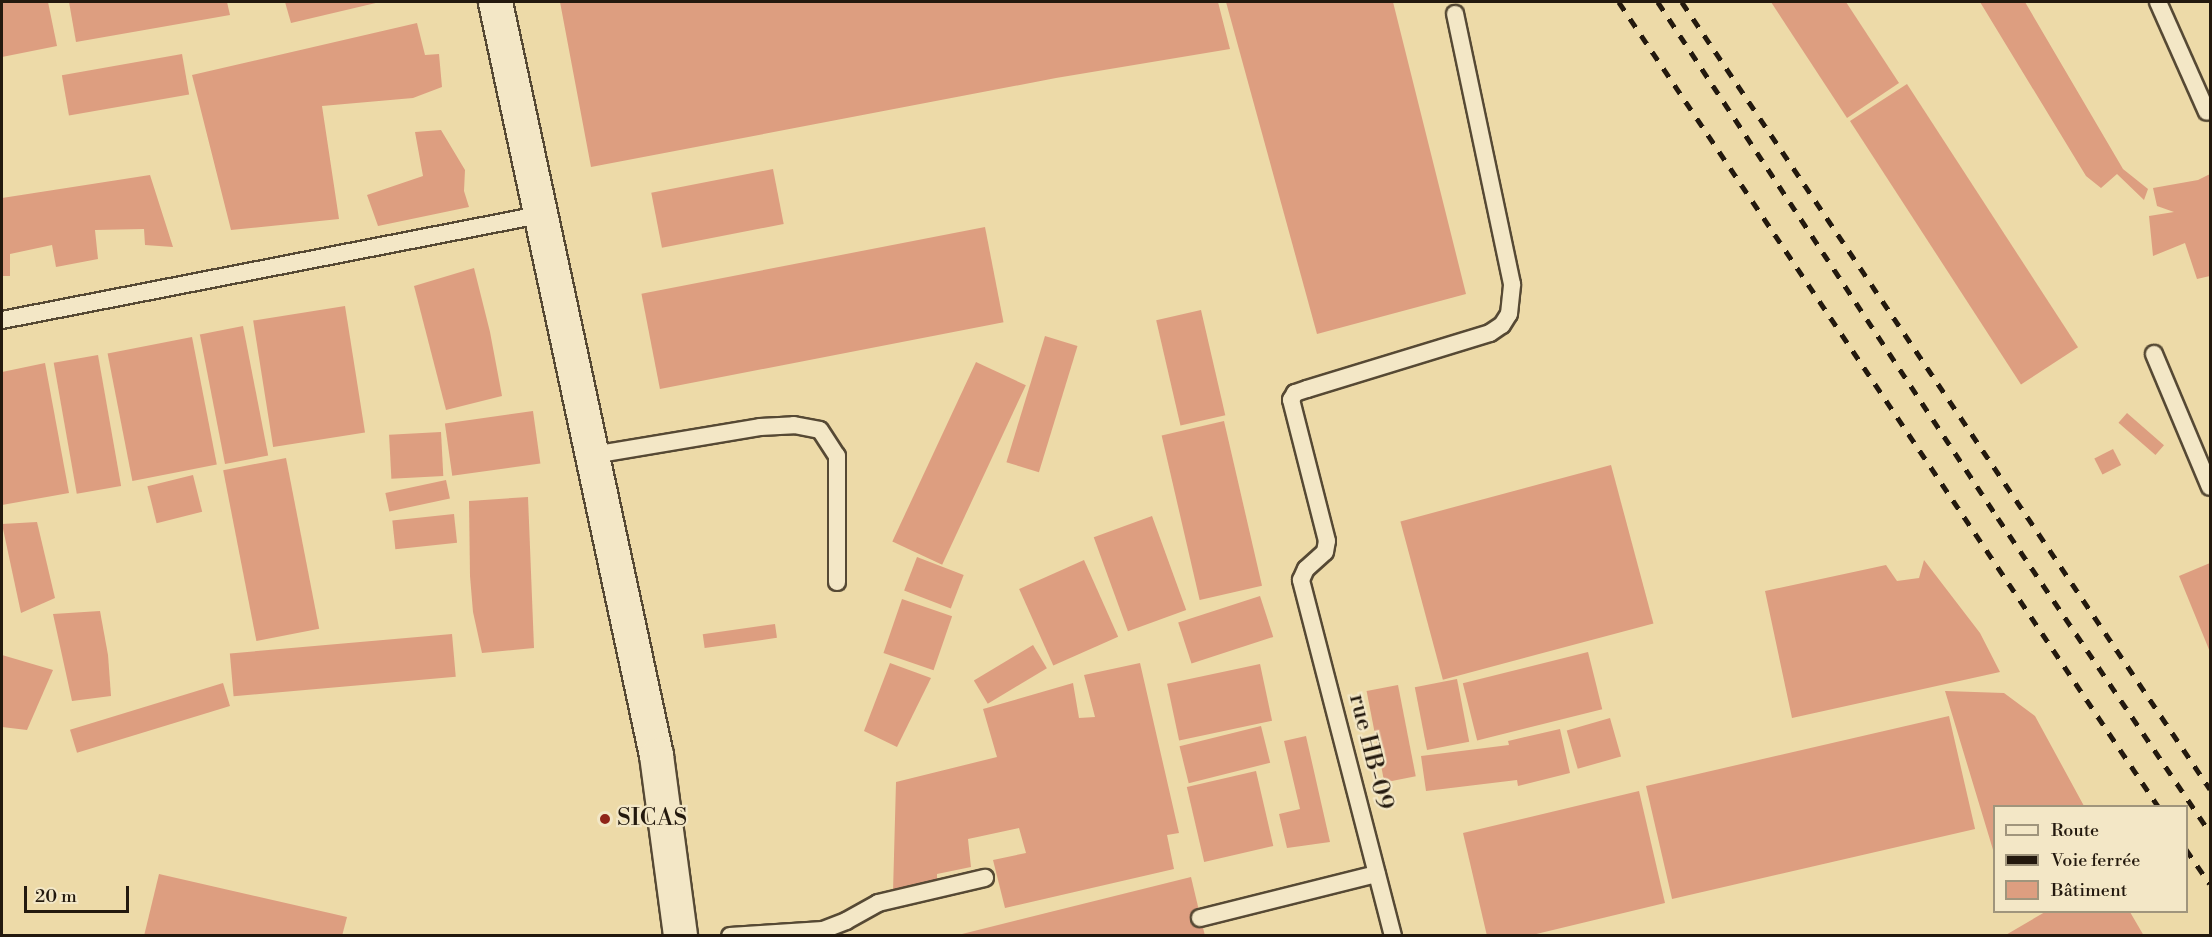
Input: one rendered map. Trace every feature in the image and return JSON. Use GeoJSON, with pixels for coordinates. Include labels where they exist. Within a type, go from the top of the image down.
{"type":"FeatureCollection","features":[{"type":"Feature","properties":{"kind":"street"},"geometry":{"type":"LineString","coordinates":[[495,2],[656,755],[680,936]]}},
{"type":"Feature","properties":{"kind":"lane"},"geometry":{"type":"LineString","coordinates":[[2158,2],[2207,112]]}},
{"type":"Feature","properties":{"kind":"lane","name":"rue HB-09"},"geometry":{"type":"LineString","coordinates":[[1393,936],[1301,580],[1306,569],[1325,552],[1328,541],[1291,410],[1291,400],[1295,393],[1490,333],[1502,325],[1509,314],[1512,284],[1455,14]]}},
{"type":"Feature","properties":{"kind":"lane"},"geometry":{"type":"LineString","coordinates":[[2,320],[539,215]]}},
{"type":"Feature","properties":{"kind":"lane"},"geometry":{"type":"LineString","coordinates":[[2154,354],[2211,487]]}},
{"type":"Feature","properties":{"kind":"lane"},"geometry":{"type":"LineString","coordinates":[[593,455],[760,427],[794,425],[820,430],[837,456],[837,582]]}},
{"type":"Feature","properties":{"kind":"lane"},"geometry":{"type":"LineString","coordinates":[[1200,918],[1377,874]]}},
{"type":"Feature","properties":{"kind":"lane"},"geometry":{"type":"LineString","coordinates":[[730,936],[823,930],[846,921],[878,903],[985,878]]}},
{"type":"Feature","properties":{"kind":"building"},"geometry":{"type":"Polygon","coordinates":[[[2,2],[48,2],[57,46],[2,57],[2,2]]]}},
{"type":"Feature","properties":{"kind":"building"},"geometry":{"type":"Polygon","coordinates":[[[69,2],[227,2],[230,15],[76,42],[69,2]]]}},
{"type":"Feature","properties":{"kind":"building"},"geometry":{"type":"Polygon","coordinates":[[[285,2],[380,2],[291,23],[285,2]]]}},
{"type":"Feature","properties":{"kind":"building"},"geometry":{"type":"Polygon","coordinates":[[[560,2],[1218,2],[1230,49],[1056,78],[591,167],[560,2]]]}},
{"type":"Feature","properties":{"kind":"building"},"geometry":{"type":"Polygon","coordinates":[[[1226,2],[1393,2],[1466,294],[1317,334],[1226,2]]]}},
{"type":"Feature","properties":{"kind":"building"},"geometry":{"type":"Polygon","coordinates":[[[1771,2],[1846,2],[1899,83],[1847,118],[1771,2]]]}},
{"type":"Feature","properties":{"kind":"building"},"geometry":{"type":"Polygon","coordinates":[[[1980,2],[2025,2],[2123,169],[2148,189],[2144,200],[2117,174],[2101,188],[2086,176],[1980,2]]]}},
{"type":"Feature","properties":{"kind":"building"},"geometry":{"type":"Polygon","coordinates":[[[417,23],[425,55],[439,54],[442,87],[413,98],[322,106],[339,219],[231,230],[192,75],[417,23]]]}},
{"type":"Feature","properties":{"kind":"building"},"geometry":{"type":"Polygon","coordinates":[[[182,54],[189,94],[69,116],[62,75],[182,54]]]}},
{"type":"Feature","properties":{"kind":"building"},"geometry":{"type":"Polygon","coordinates":[[[1907,84],[2078,347],[2021,384],[1850,121],[1907,84]]]}},
{"type":"Feature","properties":{"kind":"building"},"geometry":{"type":"Polygon","coordinates":[[[441,130],[465,170],[464,191],[469,207],[378,226],[367,195],[423,176],[415,132],[441,130]]]}},
{"type":"Feature","properties":{"kind":"building"},"geometry":{"type":"Polygon","coordinates":[[[773,169],[784,224],[662,248],[651,193],[773,169]]]}},
{"type":"Feature","properties":{"kind":"building"},"geometry":{"type":"Polygon","coordinates":[[[2210,174],[2210,276],[2197,279],[2185,243],[2153,256],[2149,216],[2174,212],[2157,206],[2153,188],[2198,180],[2210,174]]]}},
{"type":"Feature","properties":{"kind":"building"},"geometry":{"type":"Polygon","coordinates":[[[150,175],[173,247],[145,245],[144,229],[95,230],[98,259],[56,267],[52,245],[10,254],[10,276],[2,276],[2,198],[150,175]]]}},
{"type":"Feature","properties":{"kind":"building"},"geometry":{"type":"Polygon","coordinates":[[[985,227],[1004,322],[660,389],[641,294],[985,227]]]}},
{"type":"Feature","properties":{"kind":"building"},"geometry":{"type":"Polygon","coordinates":[[[474,268],[490,332],[502,396],[446,410],[414,286],[474,268]]]}},
{"type":"Feature","properties":{"kind":"building"},"geometry":{"type":"Polygon","coordinates":[[[345,306],[365,432],[273,447],[253,321],[345,306]]]}},
{"type":"Feature","properties":{"kind":"building"},"geometry":{"type":"Polygon","coordinates":[[[1201,310],[1225,415],[1180,426],[1156,320],[1201,310]]]}},
{"type":"Feature","properties":{"kind":"building"},"geometry":{"type":"Polygon","coordinates":[[[243,326],[268,456],[225,464],[200,334],[243,326]]]}},
{"type":"Feature","properties":{"kind":"building"},"geometry":{"type":"Polygon","coordinates":[[[1045,336],[1078,346],[1039,472],[1006,462],[1045,336]]]}},
{"type":"Feature","properties":{"kind":"building"},"geometry":{"type":"Polygon","coordinates":[[[192,337],[217,465],[132,481],[108,353],[192,337]]]}},
{"type":"Feature","properties":{"kind":"building"},"geometry":{"type":"Polygon","coordinates":[[[98,355],[121,486],[77,494],[54,363],[98,355]]]}},
{"type":"Feature","properties":{"kind":"building"},"geometry":{"type":"Polygon","coordinates":[[[976,362],[1026,385],[942,565],[892,541],[976,362]]]}},
{"type":"Feature","properties":{"kind":"building"},"geometry":{"type":"Polygon","coordinates":[[[45,363],[69,493],[2,505],[2,372],[45,363]]]}},
{"type":"Feature","properties":{"kind":"building"},"geometry":{"type":"Polygon","coordinates":[[[533,411],[540,463],[452,476],[445,423],[533,411]]]}},
{"type":"Feature","properties":{"kind":"building"},"geometry":{"type":"Polygon","coordinates":[[[2127,413],[2164,445],[2155,455],[2118,423],[2127,413]]]}},
{"type":"Feature","properties":{"kind":"building"},"geometry":{"type":"Polygon","coordinates":[[[1224,421],[1262,586],[1200,600],[1162,435],[1224,421]]]}},
{"type":"Feature","properties":{"kind":"building"},"geometry":{"type":"Polygon","coordinates":[[[441,432],[443,476],[391,479],[389,435],[441,432]]]}},
{"type":"Feature","properties":{"kind":"building"},"geometry":{"type":"Polygon","coordinates":[[[2113,449],[2121,465],[2102,475],[2094,459],[2113,449]]]}},
{"type":"Feature","properties":{"kind":"building"},"geometry":{"type":"Polygon","coordinates":[[[286,458],[319,629],[256,641],[223,470],[286,458]]]}},
{"type":"Feature","properties":{"kind":"building"},"geometry":{"type":"Polygon","coordinates":[[[1611,465],[1653,623],[1443,680],[1400,521],[1611,465]]]}},
{"type":"Feature","properties":{"kind":"building"},"geometry":{"type":"Polygon","coordinates":[[[193,475],[202,512],[157,523],[147,486],[193,475]]]}},
{"type":"Feature","properties":{"kind":"building"},"geometry":{"type":"Polygon","coordinates":[[[446,480],[450,499],[389,511],[385,493],[446,480]]]}},
{"type":"Feature","properties":{"kind":"building"},"geometry":{"type":"Polygon","coordinates":[[[528,497],[534,648],[482,653],[473,612],[469,501],[528,497]]]}},
{"type":"Feature","properties":{"kind":"building"},"geometry":{"type":"Polygon","coordinates":[[[454,514],[457,543],[395,549],[392,520],[454,514]]]}},
{"type":"Feature","properties":{"kind":"building"},"geometry":{"type":"Polygon","coordinates":[[[1152,516],[1186,610],[1128,631],[1094,537],[1152,516]]]}},
{"type":"Feature","properties":{"kind":"building"},"geometry":{"type":"Polygon","coordinates":[[[37,522],[55,598],[21,613],[2,524],[37,522]]]}},
{"type":"Feature","properties":{"kind":"building"},"geometry":{"type":"Polygon","coordinates":[[[917,557],[964,575],[951,609],[904,591],[917,557]]]}},
{"type":"Feature","properties":{"kind":"building"},"geometry":{"type":"Polygon","coordinates":[[[1084,560],[1118,637],[1053,666],[1019,589],[1084,560]]]}},
{"type":"Feature","properties":{"kind":"building"},"geometry":{"type":"Polygon","coordinates":[[[1924,560],[1980,633],[2000,672],[1792,718],[1765,591],[1886,565],[1897,581],[1919,578],[1924,560]]]}},
{"type":"Feature","properties":{"kind":"building"},"geometry":{"type":"Polygon","coordinates":[[[2210,563],[2210,652],[2179,576],[2210,563]]]}},
{"type":"Feature","properties":{"kind":"building"},"geometry":{"type":"Polygon","coordinates":[[[1260,596],[1273,637],[1191,663],[1178,623],[1260,596]]]}},
{"type":"Feature","properties":{"kind":"building"},"geometry":{"type":"Polygon","coordinates":[[[902,599],[952,616],[934,670],[883,653],[902,599]]]}},
{"type":"Feature","properties":{"kind":"building"},"geometry":{"type":"Polygon","coordinates":[[[100,611],[108,655],[111,696],[72,701],[53,614],[100,611]]]}},
{"type":"Feature","properties":{"kind":"building"},"geometry":{"type":"Polygon","coordinates":[[[775,624],[777,638],[705,648],[703,634],[775,624]]]}},
{"type":"Feature","properties":{"kind":"building"},"geometry":{"type":"Polygon","coordinates":[[[452,634],[456,677],[234,696],[230,653],[452,634]]]}},
{"type":"Feature","properties":{"kind":"building"},"geometry":{"type":"Polygon","coordinates":[[[1033,645],[1047,668],[988,704],[974,681],[1033,645]]]}},
{"type":"Feature","properties":{"kind":"building"},"geometry":{"type":"Polygon","coordinates":[[[1588,652],[1602,709],[1477,740],[1463,683],[1588,652]]]}},
{"type":"Feature","properties":{"kind":"building"},"geometry":{"type":"Polygon","coordinates":[[[2,655],[53,670],[27,730],[2,727],[2,655]]]}},
{"type":"Feature","properties":{"kind":"building"},"geometry":{"type":"Polygon","coordinates":[[[890,663],[931,678],[897,747],[864,731],[890,663]]]}},
{"type":"Feature","properties":{"kind":"building"},"geometry":{"type":"Polygon","coordinates":[[[1140,663],[1179,833],[1167,835],[1174,869],[1005,908],[993,860],[1026,853],[1019,828],[968,839],[971,867],[937,874],[937,880],[893,892],[896,782],[997,757],[983,709],[1073,683],[1079,718],[1095,717],[1084,675],[1140,663]]]}},
{"type":"Feature","properties":{"kind":"building"},"geometry":{"type":"Polygon","coordinates":[[[1260,664],[1272,721],[1179,740],[1167,684],[1260,664]]]}},
{"type":"Feature","properties":{"kind":"building"},"geometry":{"type":"Polygon","coordinates":[[[1457,679],[1469,742],[1427,750],[1415,687],[1457,679]]]}},
{"type":"Feature","properties":{"kind":"building"},"geometry":{"type":"Polygon","coordinates":[[[223,683],[230,706],[77,753],[70,730],[223,683]]]}},
{"type":"Feature","properties":{"kind":"building"},"geometry":{"type":"Polygon","coordinates":[[[1398,685],[1416,776],[1384,782],[1367,691],[1398,685]]]}},
{"type":"Feature","properties":{"kind":"building"},"geometry":{"type":"Polygon","coordinates":[[[1945,691],[2004,693],[2035,716],[2083,805],[1993,805],[1993,850],[1945,691]]]}},
{"type":"Feature","properties":{"kind":"building"},"geometry":{"type":"Polygon","coordinates":[[[1949,716],[1975,829],[1672,899],[1646,786],[1949,716]]]}},
{"type":"Feature","properties":{"kind":"building"},"geometry":{"type":"Polygon","coordinates":[[[1610,718],[1621,756],[1578,769],[1567,730],[1610,718]]]}},
{"type":"Feature","properties":{"kind":"building"},"geometry":{"type":"Polygon","coordinates":[[[1261,726],[1270,763],[1189,783],[1179,746],[1261,726]]]}},
{"type":"Feature","properties":{"kind":"building"},"geometry":{"type":"Polygon","coordinates":[[[1560,729],[1570,773],[1518,786],[1517,780],[1426,791],[1421,756],[1509,745],[1508,741],[1560,729]]]}},
{"type":"Feature","properties":{"kind":"building"},"geometry":{"type":"Polygon","coordinates":[[[1306,736],[1330,842],[1287,848],[1279,814],[1300,809],[1284,741],[1306,736]]]}},
{"type":"Feature","properties":{"kind":"building"},"geometry":{"type":"Polygon","coordinates":[[[1256,771],[1273,846],[1204,862],[1187,787],[1256,771]]]}},
{"type":"Feature","properties":{"kind":"building"},"geometry":{"type":"Polygon","coordinates":[[[1639,791],[1665,903],[1528,936],[1487,936],[1463,833],[1639,791]]]}},
{"type":"Feature","properties":{"kind":"building"},"geometry":{"type":"Polygon","coordinates":[[[159,874],[347,917],[342,936],[144,936],[159,874]]]}},
{"type":"Feature","properties":{"kind":"building"},"geometry":{"type":"Polygon","coordinates":[[[1191,877],[1205,936],[958,936],[958,935],[1191,877]]]}},
{"type":"Feature","properties":{"kind":"building"},"geometry":{"type":"Polygon","coordinates":[[[2043,913],[2131,913],[2144,936],[2004,936],[2043,913]]]}},
{"type":"Feature","properties":{"kind":"railway"},"geometry":{"type":"LineString","coordinates":[[1619,2],[2157,805]]}},
{"type":"Feature","properties":{"kind":"railway"},"geometry":{"type":"LineString","coordinates":[[1658,2],[1998,518],[2210,832]]}},
{"type":"Feature","properties":{"kind":"railway"},"geometry":{"type":"LineString","coordinates":[[1682,2],[2210,789]]}},
{"type":"Feature","properties":{"kind":"railway"},"geometry":{"type":"LineString","coordinates":[[2188,852],[2210,884]]}},
{"type":"Feature","properties":{"kind":"place","name":"SICAS"},"geometry":{"type":"Point","coordinates":[605,819]}}]}
